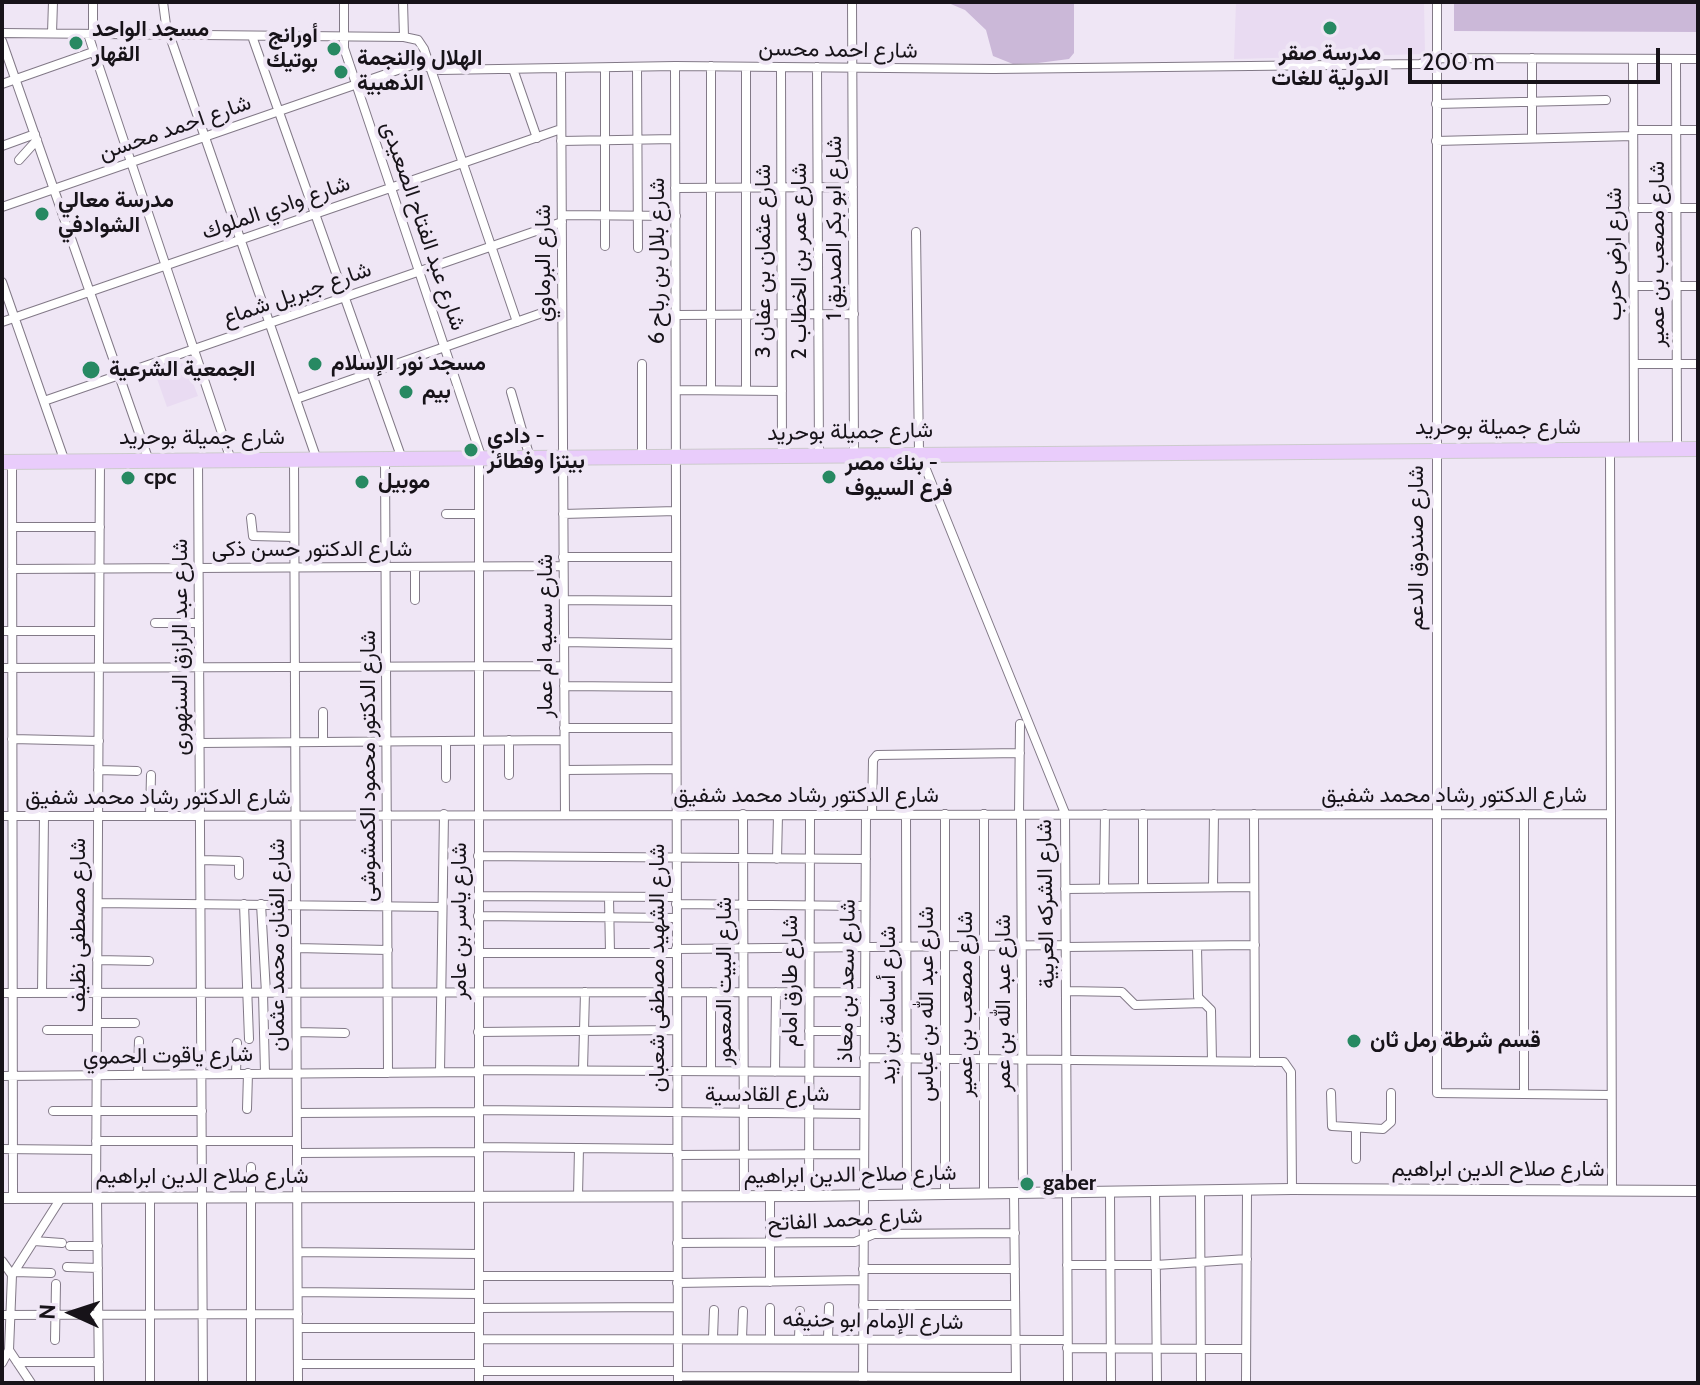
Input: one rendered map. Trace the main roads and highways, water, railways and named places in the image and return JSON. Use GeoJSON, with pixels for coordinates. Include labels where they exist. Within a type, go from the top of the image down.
{"type":"FeatureCollection","features":[{"type":"Feature","properties":{"kind":"main road","name":"شارع جميلة بوحريد"},"geometry":{"type":"LineString","coordinates":[[7,462],[919,452],[1698,449]]}},
{"type":"Feature","properties":{"kind":"place","name":"مدرسة صقر الدولية للغات"},"geometry":{"type":"Point","coordinates":[1330,28]}},
{"type":"Feature","properties":{"kind":"place","name":"مسجد الواحد القهار"},"geometry":{"type":"Point","coordinates":[76,43]}},
{"type":"Feature","properties":{"kind":"place","name":"أورانج بوتيك"},"geometry":{"type":"Point","coordinates":[334,49]}},
{"type":"Feature","properties":{"kind":"place","name":"الهلال والنجمة الذهبية"},"geometry":{"type":"Point","coordinates":[341,72]}},
{"type":"Feature","properties":{"kind":"place","name":"مدرسة معالي الشوادفي"},"geometry":{"type":"Point","coordinates":[42,214]}},
{"type":"Feature","properties":{"kind":"place","name":"مسجد نور الإسلام"},"geometry":{"type":"Point","coordinates":[315,364]}},
{"type":"Feature","properties":{"kind":"place","name":"الجمعية الشرعية"},"geometry":{"type":"Point","coordinates":[91,370]}},
{"type":"Feature","properties":{"kind":"place","name":"بيم"},"geometry":{"type":"Point","coordinates":[406,392]}},
{"type":"Feature","properties":{"kind":"place","name":"دادي - بيتزا وفطائر"},"geometry":{"type":"Point","coordinates":[471,450]}},
{"type":"Feature","properties":{"kind":"place","name":"بنك مصر - فرع السيوف"},"geometry":{"type":"Point","coordinates":[829,477]}},
{"type":"Feature","properties":{"kind":"place","name":"cpc"},"geometry":{"type":"Point","coordinates":[128,478]}},
{"type":"Feature","properties":{"kind":"place","name":"موبيل"},"geometry":{"type":"Point","coordinates":[362,482]}},
{"type":"Feature","properties":{"kind":"place","name":"قسم شرطة رمل ثان"},"geometry":{"type":"Point","coordinates":[1354,1041]}},
{"type":"Feature","properties":{"kind":"place","name":"gaber"},"geometry":{"type":"Point","coordinates":[1027,1184]}}]}
